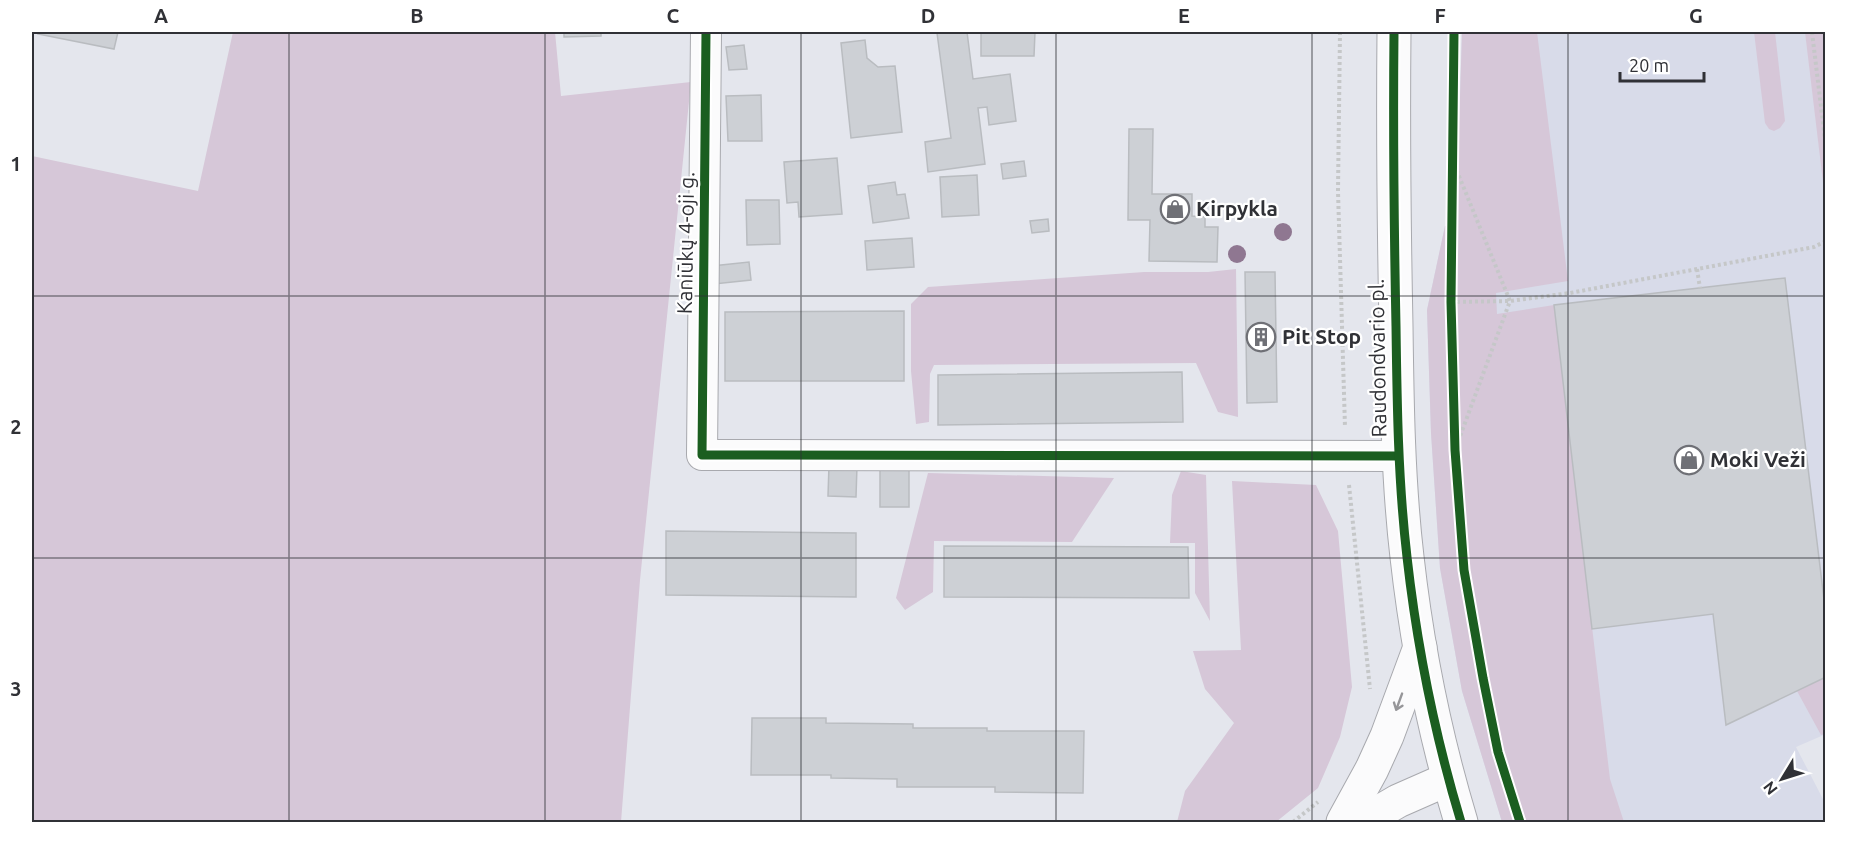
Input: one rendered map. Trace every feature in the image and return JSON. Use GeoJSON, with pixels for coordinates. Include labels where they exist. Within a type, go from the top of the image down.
{"type":"FeatureCollection","features":[{"type":"Feature","properties":{"kind":"main road","name":"Raudondvario pl."},"geometry":{"type":"LineString","coordinates":[[1394,32],[1393,202],[1398,456],[1407,558],[1420,647],[1448,779],[1461,822]]}},
{"type":"Feature","properties":{"kind":"main road"},"geometry":{"type":"LineString","coordinates":[[1343,822],[1383,744],[1420,647]]}},
{"type":"Feature","properties":{"kind":"main road"},"geometry":{"type":"LineString","coordinates":[[1362,822],[1398,801],[1448,779]]}},
{"type":"Feature","properties":{"kind":"street","name":"Kaniūkų 4-oji g."},"geometry":{"type":"LineString","coordinates":[[706,32],[702,455],[1398,456]]}},
{"type":"Feature","properties":{"kind":"path"},"geometry":{"type":"LineString","coordinates":[[1812,32],[1826,148]]}},
{"type":"Feature","properties":{"kind":"path"},"geometry":{"type":"LineString","coordinates":[[1452,159],[1510,301],[1455,450]]}},
{"type":"Feature","properties":{"kind":"path"},"geometry":{"type":"LineString","coordinates":[[1451,302],[1510,301],[1570,293],[1814,246],[1826,241]]}},
{"type":"Feature","properties":{"kind":"path"},"geometry":{"type":"LineString","coordinates":[[1697,269],[1700,288]]}},
{"type":"Feature","properties":{"kind":"shaded area"},"geometry":{"type":"Polygon","coordinates":[[[233,32],[555,32],[561,96],[691,82],[640,580],[621,822],[32,822],[32,156],[198,191],[233,32]]]}},
{"type":"Feature","properties":{"kind":"shaded area"},"geometry":{"type":"Polygon","coordinates":[[[1462,32],[1825,32],[1826,734],[1796,747],[1825,803],[1825,822],[1502,822],[1462,691],[1440,568],[1431,433],[1427,310],[1445,226],[1456,226],[1462,32]]]}},
{"type":"Feature","properties":{"kind":"shaded area"},"geometry":{"type":"Polygon","coordinates":[[[1462,32],[1537,32],[1568,281],[1496,293],[1497,314],[1554,305],[1610,779],[1624,822],[1502,822],[1462,691],[1440,568],[1431,433],[1427,310],[1445,226],[1456,226],[1462,32]]]}},
{"type":"Feature","properties":{"kind":"shaded area"},"geometry":{"type":"Polygon","coordinates":[[[1754,32],[1775,32],[1785,121],[1780,128],[1774,131],[1769,129],[1765,123],[1754,32]]]}},
{"type":"Feature","properties":{"kind":"shaded area"},"geometry":{"type":"Polygon","coordinates":[[[1805,32],[1825,32],[1825,199],[1805,32]]]}},
{"type":"Feature","properties":{"kind":"shaded area"},"geometry":{"type":"Polygon","coordinates":[[[1236,269],[1238,417],[1218,412],[1196,363],[934,365],[930,374],[929,422],[916,424],[911,371],[911,304],[928,287],[1144,272],[1208,272],[1236,269]]]}},
{"type":"Feature","properties":{"kind":"shaded area"},"geometry":{"type":"Polygon","coordinates":[[[1181,471],[1206,475],[1210,621],[1195,593],[1195,543],[1170,543],[1172,495],[1181,471]]]}},
{"type":"Feature","properties":{"kind":"shaded area"},"geometry":{"type":"Polygon","coordinates":[[[928,473],[1114,478],[1072,542],[934,541],[933,592],[905,610],[896,598],[928,473]]]}},
{"type":"Feature","properties":{"kind":"shaded area"},"geometry":{"type":"Polygon","coordinates":[[[1232,481],[1316,485],[1338,531],[1352,687],[1340,737],[1318,788],[1276,822],[1177,822],[1185,791],[1234,723],[1205,689],[1193,651],[1241,650],[1232,481]]]}},
{"type":"Feature","properties":{"kind":"shaded area"},"geometry":{"type":"Polygon","coordinates":[[[1825,677],[1825,734],[1821,735],[1797,691],[1825,677]]]}},
{"type":"Feature","properties":{"kind":"building"},"geometry":{"type":"Polygon","coordinates":[[[39,32],[118,32],[114,49],[38,34],[39,32]]]}},
{"type":"Feature","properties":{"kind":"building"},"geometry":{"type":"Polygon","coordinates":[[[564,32],[601,32],[601,36],[564,37],[564,32]]]}},
{"type":"Feature","properties":{"kind":"building"},"geometry":{"type":"Polygon","coordinates":[[[967,32],[973,79],[1010,74],[1016,121],[989,125],[987,107],[978,108],[985,164],[928,172],[925,142],[951,138],[937,33],[967,32]]]}},
{"type":"Feature","properties":{"kind":"building"},"geometry":{"type":"Polygon","coordinates":[[[981,32],[1035,32],[1034,56],[981,56],[981,32]]]}},
{"type":"Feature","properties":{"kind":"building"},"geometry":{"type":"Polygon","coordinates":[[[865,40],[867,58],[878,67],[895,66],[902,132],[851,138],[841,43],[865,40]]]}},
{"type":"Feature","properties":{"kind":"building"},"geometry":{"type":"Polygon","coordinates":[[[744,45],[747,69],[729,70],[726,47],[744,45]]]}},
{"type":"Feature","properties":{"kind":"building"},"geometry":{"type":"Polygon","coordinates":[[[761,95],[762,141],[728,141],[726,96],[761,95]]]}},
{"type":"Feature","properties":{"kind":"building"},"geometry":{"type":"Polygon","coordinates":[[[1129,129],[1153,129],[1152,194],[1192,194],[1192,216],[1205,217],[1205,227],[1218,227],[1217,262],[1149,261],[1150,220],[1128,220],[1129,129]]]}},
{"type":"Feature","properties":{"kind":"building"},"geometry":{"type":"Polygon","coordinates":[[[837,158],[842,214],[799,217],[798,202],[787,203],[784,162],[837,158]]]}},
{"type":"Feature","properties":{"kind":"building"},"geometry":{"type":"Polygon","coordinates":[[[1024,161],[1026,176],[1003,179],[1001,164],[1024,161]]]}},
{"type":"Feature","properties":{"kind":"building"},"geometry":{"type":"Polygon","coordinates":[[[977,175],[979,215],[942,217],[940,177],[977,175]]]}},
{"type":"Feature","properties":{"kind":"building"},"geometry":{"type":"Polygon","coordinates":[[[895,182],[897,195],[905,194],[909,218],[873,223],[868,186],[895,182]]]}},
{"type":"Feature","properties":{"kind":"building"},"geometry":{"type":"Polygon","coordinates":[[[746,200],[779,200],[780,244],[747,245],[746,200]]]}},
{"type":"Feature","properties":{"kind":"building"},"geometry":{"type":"Polygon","coordinates":[[[1048,219],[1049,231],[1032,233],[1030,221],[1048,219]]]}},
{"type":"Feature","properties":{"kind":"building"},"geometry":{"type":"Polygon","coordinates":[[[912,238],[914,267],[867,270],[865,241],[912,238]]]}},
{"type":"Feature","properties":{"kind":"building"},"geometry":{"type":"Polygon","coordinates":[[[749,262],[751,280],[714,284],[712,266],[749,262]]]}},
{"type":"Feature","properties":{"kind":"building","name":"Pit Stop"},"geometry":{"type":"Polygon","coordinates":[[[1245,272],[1275,272],[1277,402],[1247,403],[1245,272]]]}},
{"type":"Feature","properties":{"kind":"building","name":"Moki Veži"},"geometry":{"type":"Polygon","coordinates":[[[1785,278],[1826,616],[1826,677],[1726,725],[1713,614],[1592,629],[1554,305],[1785,278]]]}},
{"type":"Feature","properties":{"kind":"building"},"geometry":{"type":"Polygon","coordinates":[[[904,311],[904,381],[725,381],[725,312],[904,311]]]}},
{"type":"Feature","properties":{"kind":"building"},"geometry":{"type":"Polygon","coordinates":[[[1182,372],[1183,422],[938,425],[938,375],[1182,372]]]}},
{"type":"Feature","properties":{"kind":"building"},"geometry":{"type":"Polygon","coordinates":[[[829,465],[857,466],[856,497],[828,496],[829,465]]]}},
{"type":"Feature","properties":{"kind":"building"},"geometry":{"type":"Polygon","coordinates":[[[880,467],[909,468],[909,507],[880,507],[880,467]]]}},
{"type":"Feature","properties":{"kind":"building"},"geometry":{"type":"Polygon","coordinates":[[[666,531],[856,533],[856,597],[666,595],[666,531]]]}},
{"type":"Feature","properties":{"kind":"building"},"geometry":{"type":"Polygon","coordinates":[[[944,546],[1188,547],[1189,598],[944,597],[944,546]]]}},
{"type":"Feature","properties":{"kind":"building"},"geometry":{"type":"Polygon","coordinates":[[[752,718],[826,718],[826,723],[913,724],[913,728],[987,728],[987,731],[1084,731],[1083,793],[995,792],[995,787],[897,787],[897,779],[831,778],[831,775],[751,775],[752,718]]]}},
{"type":"Feature","properties":{"kind":"cycle path"},"geometry":{"type":"LineString","coordinates":[[706,32],[702,455],[1398,456]]}},
{"type":"Feature","properties":{"kind":"cycle path"},"geometry":{"type":"LineString","coordinates":[[1394,32],[1397,384],[1404,528],[1416,624],[1428,691],[1461,822]]}},
{"type":"Feature","properties":{"kind":"cycle path"},"geometry":{"type":"LineString","coordinates":[[1454,32],[1451,302],[1455,450],[1464,570],[1498,752],[1520,822]]}},
{"type":"Feature","properties":{"kind":"place","name":"Kirpykla"},"geometry":{"type":"Point","coordinates":[1175,209]}},
{"type":"Feature","properties":{"kind":"place","name":"Pit Stop"},"geometry":{"type":"Point","coordinates":[1261,337]}},
{"type":"Feature","properties":{"kind":"place","name":"Moki Veži"},"geometry":{"type":"Point","coordinates":[1689,460]}}]}
